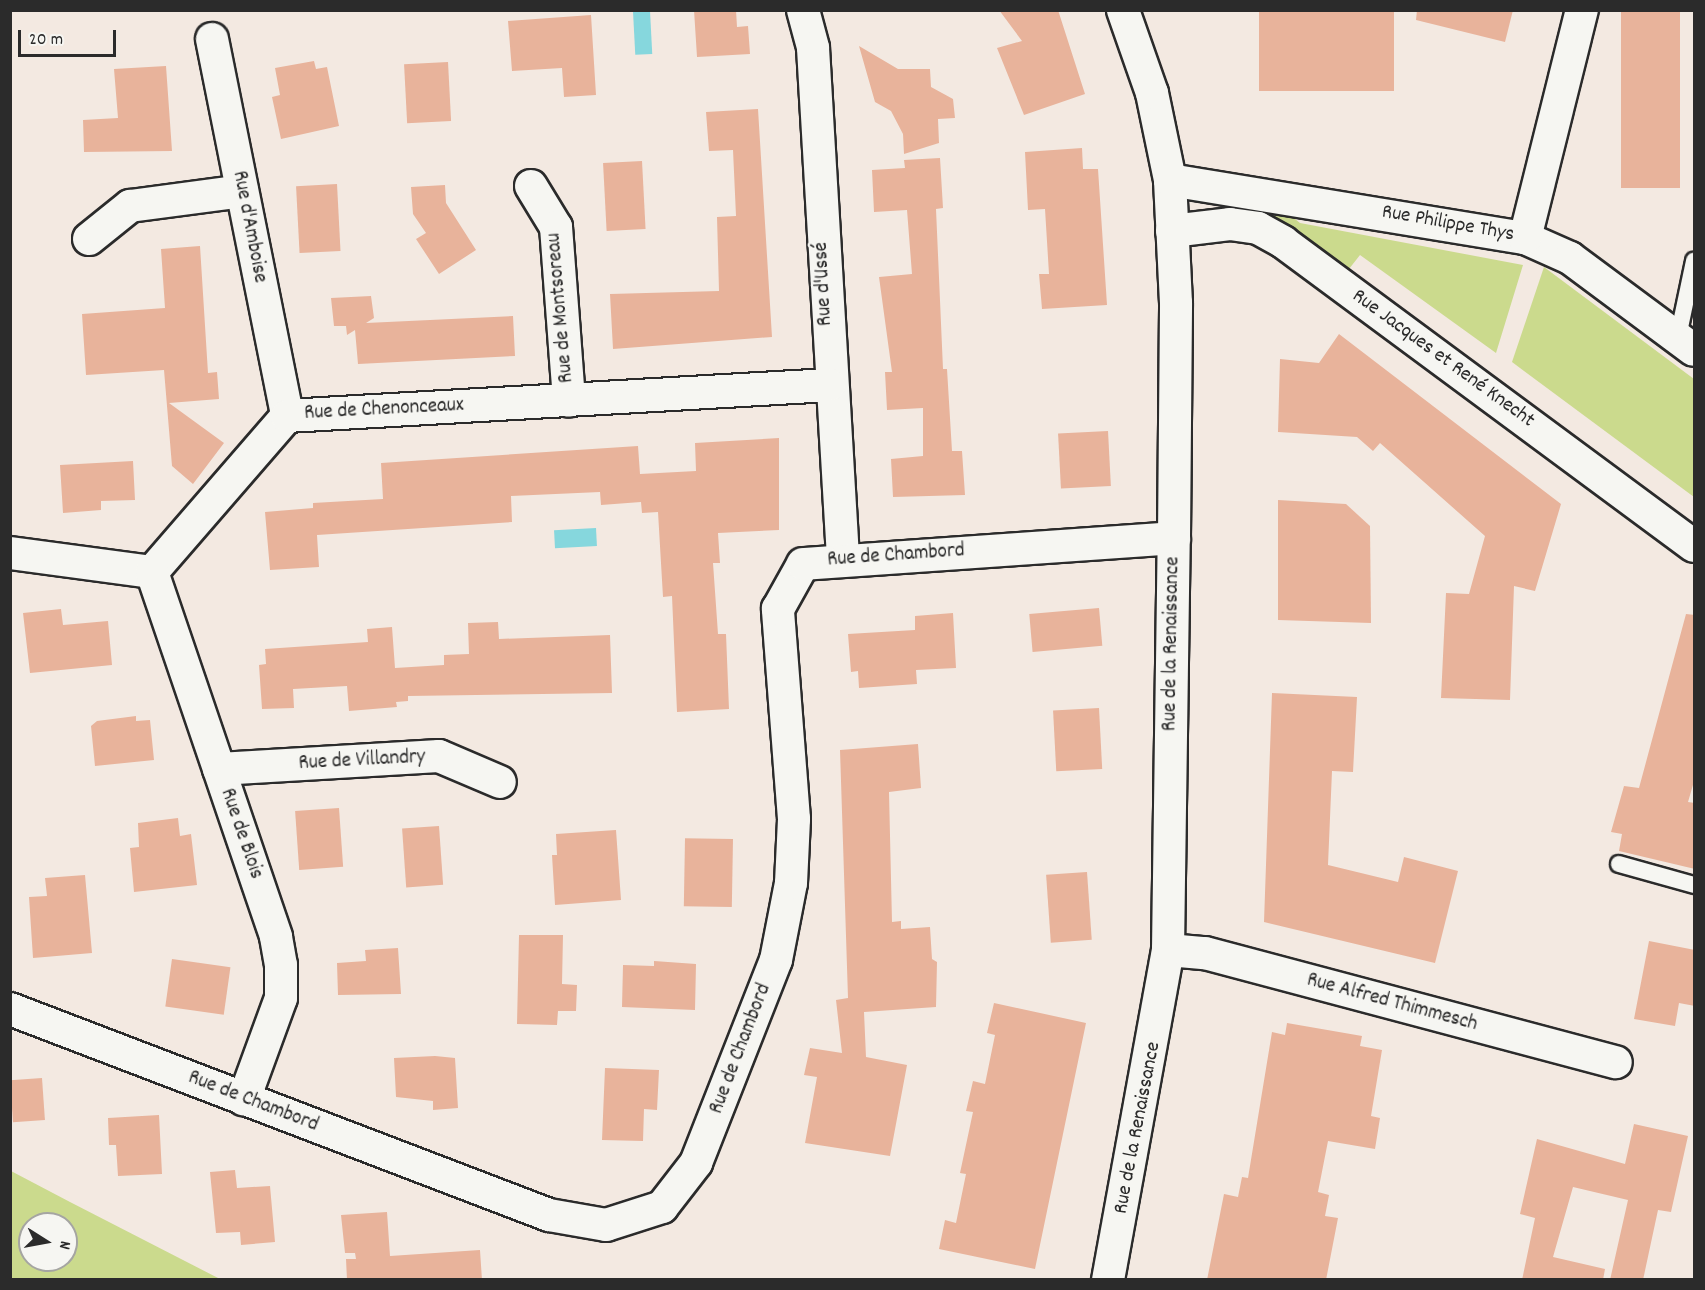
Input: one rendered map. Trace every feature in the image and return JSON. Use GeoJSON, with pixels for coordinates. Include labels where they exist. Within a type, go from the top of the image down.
{"type":"FeatureCollection","features":[{"type":"Feature","properties":{"kind":"street","name":"Rue d'Ussé"},"geometry":{"type":"LineString","coordinates":[[803,10],[813,48],[829,385],[843,558]]}},
{"type":"Feature","properties":{"kind":"street","name":"Rue de la Renaissance"},"geometry":{"type":"LineString","coordinates":[[1108,1280],[1168,950],[1174,538],[1170,180],[1152,93],[1123,10]]}},
{"type":"Feature","properties":{"kind":"street"},"geometry":{"type":"LineString","coordinates":[[1525,238],[1582,10]]}},
{"type":"Feature","properties":{"kind":"street","name":"Rue d'Amboise"},"geometry":{"type":"LineString","coordinates":[[212,39],[287,416]]}},
{"type":"Feature","properties":{"kind":"street","name":"Rue Philippe Thys"},"geometry":{"type":"LineString","coordinates":[[1170,180],[1525,238],[1570,258],[1686,344]]}},
{"type":"Feature","properties":{"kind":"street","name":"Rue de Montsoreau"},"geometry":{"type":"LineString","coordinates":[[531,186],[556,227],[569,401]]}},
{"type":"Feature","properties":{"kind":"street"},"geometry":{"type":"LineString","coordinates":[[89,239],[130,206],[242,191]]}},
{"type":"Feature","properties":{"kind":"street","name":"Rue Jacques et René Knecht"},"geometry":{"type":"LineString","coordinates":[[1172,231],[1230,224],[1258,228],[1283,242],[1695,546]]}},
{"type":"Feature","properties":{"kind":"street","name":"Rue de Chenonceaux"},"geometry":{"type":"LineString","coordinates":[[152,572],[287,416],[829,385]]}},
{"type":"Feature","properties":{"kind":"street","name":"Rue de Chambord"},"geometry":{"type":"LineString","coordinates":[[10,1009],[549,1215],[606,1225],[662,1207],[696,1163],[776,960],[791,883],[794,819],[778,609],[803,564],[843,558],[1174,538]]}},
{"type":"Feature","properties":{"kind":"street"},"geometry":{"type":"LineString","coordinates":[[10,553],[152,572]]}},
{"type":"Feature","properties":{"kind":"street","name":"Rue de Blois"},"geometry":{"type":"LineString","coordinates":[[152,572],[276,937],[281,965],[281,998],[244,1099]]}},
{"type":"Feature","properties":{"kind":"street","name":"Rue de Villandry"},"geometry":{"type":"LineString","coordinates":[[219,769],[439,756],[500,782]]}},
{"type":"Feature","properties":{"kind":"street","name":"Rue Alfred Thimmesch"},"geometry":{"type":"LineString","coordinates":[[1168,950],[1205,953],[1616,1062]]}},
{"type":"Feature","properties":{"kind":"lane"},"geometry":{"type":"LineString","coordinates":[[1686,344],[1695,261]]}},
{"type":"Feature","properties":{"kind":"lane"},"geometry":{"type":"LineString","coordinates":[[1619,864],[1695,885]]}},
{"type":"Feature","properties":{"kind":"green space"},"geometry":{"type":"Polygon","coordinates":[[[1263,206],[1285,211],[1300,223],[1523,265],[1496,353],[1360,255],[1349,269],[1263,214],[1263,206]]]}},
{"type":"Feature","properties":{"kind":"green space"},"geometry":{"type":"Polygon","coordinates":[[[1544,267],[1694,379],[1694,497],[1512,362],[1544,267]]]}},
{"type":"Feature","properties":{"kind":"green space"},"geometry":{"type":"Polygon","coordinates":[[[11,1171],[70,1202],[220,1279],[11,1279],[11,1171]]]}},
{"type":"Feature","properties":{"kind":"water"},"geometry":{"type":"Polygon","coordinates":[[[650,11],[652,54],[635,55],[633,12],[650,11]]]}},
{"type":"Feature","properties":{"kind":"water"},"geometry":{"type":"Polygon","coordinates":[[[596,528],[597,546],[555,548],[554,530],[596,528]]]}},
{"type":"Feature","properties":{"kind":"building"},"geometry":{"type":"Polygon","coordinates":[[[694,10],[736,10],[737,27],[748,26],[750,54],[697,57],[694,10]]]}},
{"type":"Feature","properties":{"kind":"building"},"geometry":{"type":"Polygon","coordinates":[[[999,10],[1058,10],[1085,94],[1024,115],[997,48],[1022,41],[999,10]]]}},
{"type":"Feature","properties":{"kind":"building"},"geometry":{"type":"Polygon","coordinates":[[[1259,10],[1394,10],[1394,91],[1259,91],[1259,10]]]}},
{"type":"Feature","properties":{"kind":"building"},"geometry":{"type":"Polygon","coordinates":[[[1417,10],[1513,10],[1505,42],[1416,20],[1417,10]]]}},
{"type":"Feature","properties":{"kind":"building"},"geometry":{"type":"Polygon","coordinates":[[[1621,10],[1680,10],[1680,188],[1621,188],[1621,10]]]}},
{"type":"Feature","properties":{"kind":"building"},"geometry":{"type":"Polygon","coordinates":[[[591,15],[596,95],[564,97],[562,68],[512,71],[508,21],[591,15]]]}},
{"type":"Feature","properties":{"kind":"building"},"geometry":{"type":"Polygon","coordinates":[[[859,46],[898,69],[930,69],[931,87],[953,99],[955,118],[938,119],[939,143],[904,154],[903,134],[891,111],[875,102],[859,46]]]}},
{"type":"Feature","properties":{"kind":"building"},"geometry":{"type":"Polygon","coordinates":[[[314,61],[316,69],[327,67],[339,126],[281,139],[272,97],[280,95],[275,68],[314,61]]]}},
{"type":"Feature","properties":{"kind":"building"},"geometry":{"type":"Polygon","coordinates":[[[448,62],[451,121],[407,123],[404,64],[448,62]]]}},
{"type":"Feature","properties":{"kind":"building"},"geometry":{"type":"Polygon","coordinates":[[[166,66],[172,151],[84,152],[83,120],[118,118],[114,69],[166,66]]]}},
{"type":"Feature","properties":{"kind":"building"},"geometry":{"type":"Polygon","coordinates":[[[758,109],[772,337],[613,349],[610,294],[719,291],[717,217],[736,216],[733,150],[709,151],[706,112],[758,109]]]}},
{"type":"Feature","properties":{"kind":"building"},"geometry":{"type":"Polygon","coordinates":[[[1082,148],[1083,169],[1098,169],[1107,305],[1042,309],[1039,274],[1049,274],[1045,209],[1028,210],[1025,152],[1082,148]]]}},
{"type":"Feature","properties":{"kind":"building"},"geometry":{"type":"Polygon","coordinates":[[[940,158],[943,208],[936,209],[943,369],[947,369],[952,451],[962,451],[965,495],[893,497],[891,459],[923,456],[923,408],[887,410],[885,372],[892,372],[879,277],[912,274],[907,210],[874,212],[872,170],[905,168],[904,160],[940,158]]]}},
{"type":"Feature","properties":{"kind":"building"},"geometry":{"type":"Polygon","coordinates":[[[642,161],[646,229],[607,231],[603,163],[642,161]]]}},
{"type":"Feature","properties":{"kind":"building"},"geometry":{"type":"Polygon","coordinates":[[[337,184],[341,251],[300,253],[296,186],[337,184]]]}},
{"type":"Feature","properties":{"kind":"building"},"geometry":{"type":"Polygon","coordinates":[[[445,185],[446,203],[476,250],[439,274],[416,239],[426,233],[413,214],[411,187],[445,185]]]}},
{"type":"Feature","properties":{"kind":"building"},"geometry":{"type":"Polygon","coordinates":[[[200,246],[208,373],[217,372],[219,399],[169,403],[224,443],[193,484],[172,466],[164,370],[86,375],[82,314],[165,308],[161,249],[200,246]]]}},
{"type":"Feature","properties":{"kind":"building"},"geometry":{"type":"Polygon","coordinates":[[[371,296],[374,318],[366,323],[513,316],[515,356],[358,364],[355,330],[347,335],[346,326],[334,326],[331,298],[371,296]]]}},
{"type":"Feature","properties":{"kind":"building"},"geometry":{"type":"Polygon","coordinates":[[[1339,334],[1561,504],[1535,591],[1514,586],[1510,700],[1441,698],[1446,593],[1469,594],[1485,536],[1380,443],[1373,451],[1357,437],[1278,432],[1280,359],[1319,363],[1339,334]]]}},
{"type":"Feature","properties":{"kind":"building"},"geometry":{"type":"Polygon","coordinates":[[[1108,431],[1111,486],[1061,489],[1058,434],[1108,431]]]}},
{"type":"Feature","properties":{"kind":"building"},"geometry":{"type":"Polygon","coordinates":[[[779,438],[779,530],[718,533],[720,563],[713,563],[718,634],[726,634],[729,709],[677,712],[672,596],[663,597],[658,512],[642,513],[641,502],[601,505],[600,492],[511,496],[512,522],[317,535],[319,567],[270,570],[265,512],[313,508],[313,503],[383,499],[381,463],[638,446],[640,474],[696,471],[695,443],[779,438]]]}},
{"type":"Feature","properties":{"kind":"building"},"geometry":{"type":"Polygon","coordinates":[[[133,461],[135,500],[101,501],[101,510],[63,513],[60,465],[133,461]]]}},
{"type":"Feature","properties":{"kind":"building"},"geometry":{"type":"Polygon","coordinates":[[[1278,500],[1346,504],[1370,526],[1371,623],[1278,620],[1278,500]]]}},
{"type":"Feature","properties":{"kind":"building"},"geometry":{"type":"Polygon","coordinates":[[[1099,608],[1102,646],[1033,652],[1029,614],[1099,608]]]}},
{"type":"Feature","properties":{"kind":"building"},"geometry":{"type":"Polygon","coordinates":[[[61,609],[63,625],[108,621],[112,665],[30,673],[23,613],[61,609]]]}},
{"type":"Feature","properties":{"kind":"building"},"geometry":{"type":"Polygon","coordinates":[[[953,613],[956,668],[916,670],[917,684],[859,688],[858,671],[851,672],[848,634],[915,630],[915,616],[953,613]]]}},
{"type":"Feature","properties":{"kind":"building"},"geometry":{"type":"Polygon","coordinates":[[[1686,614],[1695,615],[1695,778],[1688,802],[1695,803],[1695,869],[1619,851],[1622,834],[1611,832],[1624,786],[1639,788],[1686,614]]]}},
{"type":"Feature","properties":{"kind":"building"},"geometry":{"type":"Polygon","coordinates":[[[498,622],[499,639],[610,635],[612,693],[408,696],[408,701],[396,702],[397,707],[349,711],[347,686],[293,689],[294,708],[262,709],[259,665],[266,664],[265,649],[368,642],[367,629],[392,627],[395,668],[444,665],[444,655],[469,654],[468,623],[498,622]]]}},
{"type":"Feature","properties":{"kind":"building"},"geometry":{"type":"Polygon","coordinates":[[[1272,693],[1357,697],[1353,772],[1332,771],[1328,865],[1398,882],[1404,857],[1458,871],[1435,963],[1264,922],[1272,693]]]}},
{"type":"Feature","properties":{"kind":"building"},"geometry":{"type":"Polygon","coordinates":[[[1099,708],[1102,769],[1056,771],[1053,710],[1099,708]]]}},
{"type":"Feature","properties":{"kind":"building"},"geometry":{"type":"Polygon","coordinates":[[[136,716],[136,721],[150,720],[154,760],[95,766],[91,726],[97,721],[136,716]]]}},
{"type":"Feature","properties":{"kind":"building"},"geometry":{"type":"Polygon","coordinates":[[[918,744],[921,788],[889,792],[892,922],[901,921],[901,929],[930,927],[932,959],[937,962],[936,1007],[864,1012],[866,1057],[907,1065],[890,1156],[805,1143],[817,1077],[804,1075],[810,1048],[842,1053],[836,1000],[848,998],[840,750],[918,744]]]}},
{"type":"Feature","properties":{"kind":"building"},"geometry":{"type":"Polygon","coordinates":[[[339,808],[343,867],[299,870],[295,811],[339,808]]]}},
{"type":"Feature","properties":{"kind":"building"},"geometry":{"type":"Polygon","coordinates":[[[178,818],[180,836],[191,834],[197,885],[134,892],[130,848],[139,847],[138,823],[178,818]]]}},
{"type":"Feature","properties":{"kind":"building"},"geometry":{"type":"Polygon","coordinates":[[[439,826],[443,885],[406,887],[402,829],[439,826]]]}},
{"type":"Feature","properties":{"kind":"building"},"geometry":{"type":"Polygon","coordinates":[[[616,830],[621,900],[555,905],[552,855],[557,855],[556,834],[616,830]]]}},
{"type":"Feature","properties":{"kind":"building"},"geometry":{"type":"Polygon","coordinates":[[[685,838],[733,839],[732,907],[684,906],[685,838]]]}},
{"type":"Feature","properties":{"kind":"building"},"geometry":{"type":"Polygon","coordinates":[[[1087,872],[1092,940],[1051,943],[1046,875],[1087,872]]]}},
{"type":"Feature","properties":{"kind":"building"},"geometry":{"type":"Polygon","coordinates":[[[85,875],[92,953],[33,958],[29,897],[47,896],[45,878],[85,875]]]}},
{"type":"Feature","properties":{"kind":"building"},"geometry":{"type":"Polygon","coordinates":[[[519,935],[563,935],[562,984],[577,985],[576,1011],[558,1011],[557,1025],[517,1024],[519,935]]]}},
{"type":"Feature","properties":{"kind":"building"},"geometry":{"type":"Polygon","coordinates":[[[1649,941],[1695,950],[1695,1006],[1679,1003],[1675,1026],[1634,1019],[1649,941]]]}},
{"type":"Feature","properties":{"kind":"building"},"geometry":{"type":"Polygon","coordinates":[[[398,948],[401,994],[338,995],[337,963],[366,961],[365,950],[398,948]]]}},
{"type":"Feature","properties":{"kind":"building"},"geometry":{"type":"Polygon","coordinates":[[[172,959],[230,967],[224,1015],[165,1007],[172,959]]]}},
{"type":"Feature","properties":{"kind":"building"},"geometry":{"type":"Polygon","coordinates":[[[654,961],[696,964],[695,1010],[622,1007],[623,965],[654,966],[654,961]]]}},
{"type":"Feature","properties":{"kind":"building"},"geometry":{"type":"Polygon","coordinates":[[[994,1003],[1086,1023],[1035,1269],[939,1249],[945,1220],[956,1223],[966,1174],[960,1173],[973,1112],[966,1111],[973,1081],[985,1084],[995,1035],[987,1033],[994,1003]]]}},
{"type":"Feature","properties":{"kind":"building"},"geometry":{"type":"Polygon","coordinates":[[[1287,1023],[1362,1036],[1360,1046],[1382,1050],[1371,1116],[1380,1118],[1375,1149],[1328,1141],[1318,1192],[1329,1195],[1325,1216],[1338,1218],[1326,1280],[1207,1280],[1224,1194],[1238,1197],[1242,1177],[1248,1178],[1272,1032],[1285,1035],[1287,1023]]]}},
{"type":"Feature","properties":{"kind":"building"},"geometry":{"type":"Polygon","coordinates":[[[435,1056],[455,1058],[458,1108],[433,1110],[433,1101],[396,1097],[394,1058],[435,1056]]]}},
{"type":"Feature","properties":{"kind":"building"},"geometry":{"type":"Polygon","coordinates":[[[605,1068],[659,1070],[657,1110],[644,1109],[643,1141],[602,1140],[605,1068]]]}},
{"type":"Feature","properties":{"kind":"building"},"geometry":{"type":"Polygon","coordinates":[[[42,1078],[45,1120],[13,1122],[10,1080],[42,1078]]]}},
{"type":"Feature","properties":{"kind":"building"},"geometry":{"type":"Polygon","coordinates":[[[159,1115],[162,1174],[118,1176],[116,1145],[109,1145],[108,1118],[159,1115]]]}},
{"type":"Feature","properties":{"kind":"building"},"geometry":{"type":"Polygon","coordinates":[[[1634,1124],[1688,1136],[1671,1212],[1658,1210],[1643,1280],[1610,1280],[1628,1200],[1573,1187],[1553,1257],[1605,1269],[1603,1280],[1522,1280],[1535,1218],[1520,1214],[1537,1139],[1625,1164],[1634,1124]]]}},
{"type":"Feature","properties":{"kind":"building"},"geometry":{"type":"Polygon","coordinates":[[[235,1170],[237,1188],[270,1186],[275,1242],[241,1245],[240,1232],[216,1233],[210,1172],[235,1170]]]}},
{"type":"Feature","properties":{"kind":"building"},"geometry":{"type":"Polygon","coordinates":[[[387,1212],[390,1256],[480,1250],[482,1280],[347,1280],[346,1259],[356,1259],[355,1253],[345,1253],[341,1215],[387,1212]]]}}]}
